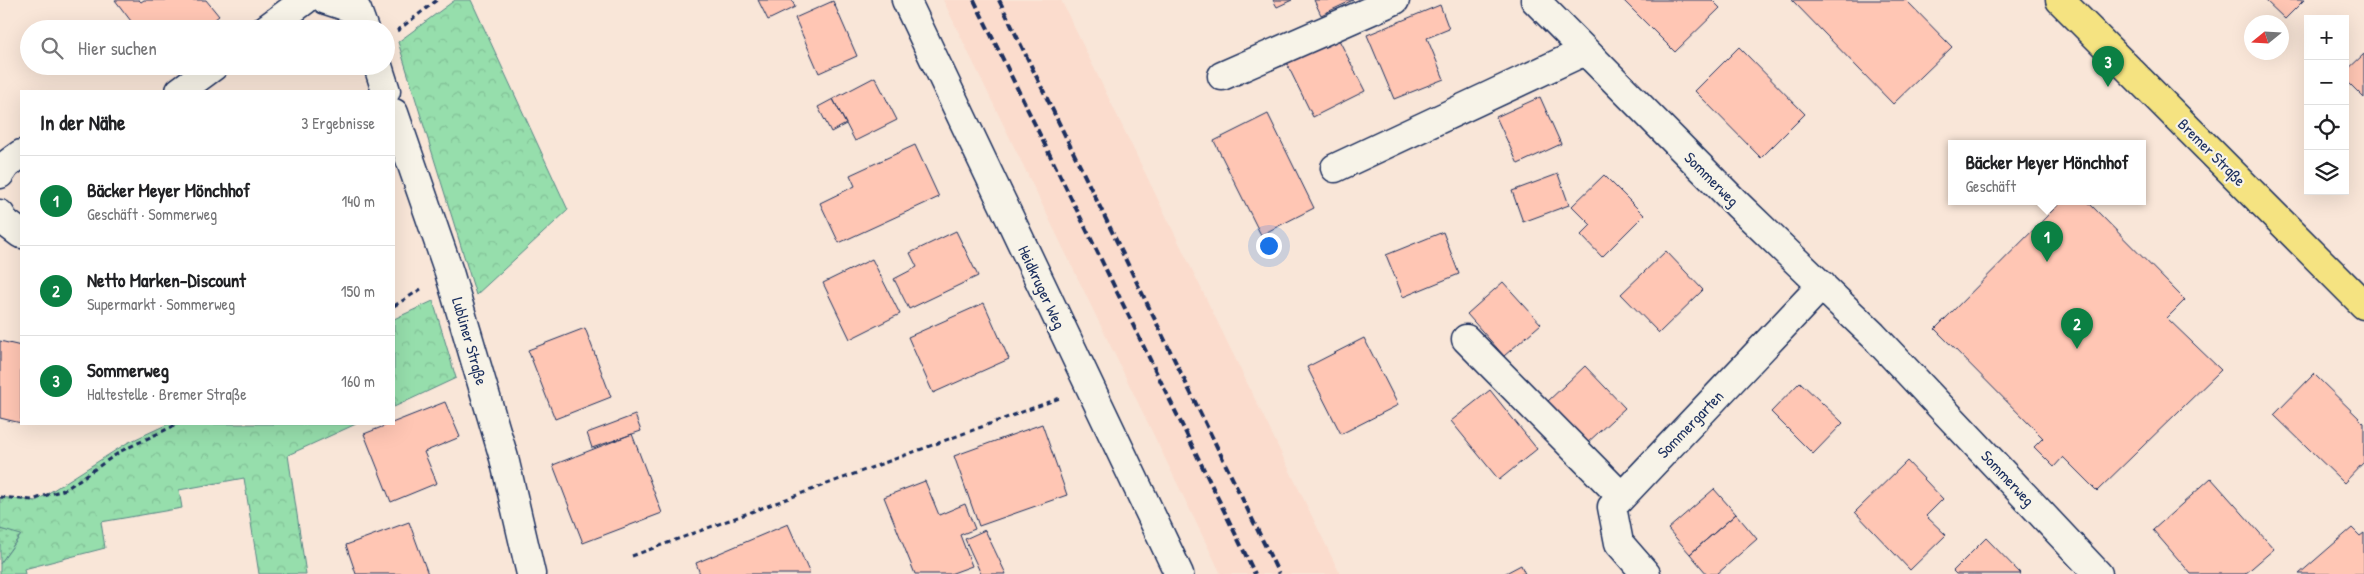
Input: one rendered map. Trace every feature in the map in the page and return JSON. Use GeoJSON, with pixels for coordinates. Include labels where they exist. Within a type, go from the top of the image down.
{"type":"FeatureCollection","features":[{"type":"Feature","properties":{"kind":"main road","name":"Bremer Straße"},"geometry":{"type":"LineString","coordinates":[[2060,0],[2364,306]]}},
{"type":"Feature","properties":{"kind":"street"},"geometry":{"type":"LineString","coordinates":[[278,20],[305,0]]}},
{"type":"Feature","properties":{"kind":"street"},"geometry":{"type":"LineString","coordinates":[[326,0],[357,10],[361,20]]}},
{"type":"Feature","properties":{"kind":"street","name":"Heidkruger Weg"},"geometry":{"type":"LineString","coordinates":[[906,0],[1179,574]]}},
{"type":"Feature","properties":{"kind":"street"},"geometry":{"type":"LineString","coordinates":[[1222,76],[1395,0]]}},
{"type":"Feature","properties":{"kind":"street","name":"Sommerweg"},"geometry":{"type":"LineString","coordinates":[[1535,0],[1738,205],[1873,334],[2098,574]]}},
{"type":"Feature","properties":{"kind":"street"},"geometry":{"type":"LineString","coordinates":[[1335,168],[1585,51]]}},
{"type":"Feature","properties":{"kind":"street"},"geometry":{"type":"LineString","coordinates":[[181,90],[202,75]]}},
{"type":"Feature","properties":{"kind":"street"},"geometry":{"type":"LineString","coordinates":[[381,75],[386,90]]}},
{"type":"Feature","properties":{"kind":"street","name":"Lubliner Straße"},"geometry":{"type":"LineString","coordinates":[[395,116],[449,272],[504,458],[531,574]]}},
{"type":"Feature","properties":{"kind":"street"},"geometry":{"type":"LineString","coordinates":[[0,174],[6,165],[20,155]]}},
{"type":"Feature","properties":{"kind":"street"},"geometry":{"type":"LineString","coordinates":[[0,214],[5,222],[20,233]]}},
{"type":"Feature","properties":{"kind":"street","name":"Sommergarten"},"geometry":{"type":"LineString","coordinates":[[1646,574],[1619,543],[1612,507],[1822,285]]}},
{"type":"Feature","properties":{"kind":"street"},"geometry":{"type":"LineString","coordinates":[[1466,340],[1621,496]]}},
{"type":"Feature","properties":{"kind":"path"},"geometry":{"type":"LineString","coordinates":[[395,33],[437,0]]}},
{"type":"Feature","properties":{"kind":"path"},"geometry":{"type":"LineString","coordinates":[[632,556],[1089,387]]}},
{"type":"Feature","properties":{"kind":"path"},"geometry":{"type":"LineString","coordinates":[[0,497],[32,500],[66,489],[121,451],[176,425]]}},
{"type":"Feature","properties":{"kind":"shaded area"},"geometry":{"type":"Polygon","coordinates":[[[943,0],[1061,0],[1340,574],[1221,574],[943,0]]]}},
{"type":"Feature","properties":{"kind":"green space"},"geometry":{"type":"Polygon","coordinates":[[[455,0],[471,0],[568,210],[476,295],[398,42],[455,0]]]}},
{"type":"Feature","properties":{"kind":"green space"},"geometry":{"type":"Polygon","coordinates":[[[433,301],[456,378],[395,407],[395,319],[433,301]]]}},
{"type":"Feature","properties":{"kind":"green space"},"geometry":{"type":"Polygon","coordinates":[[[166,425],[354,425],[288,455],[306,574],[259,574],[244,478],[179,490],[182,508],[101,522],[105,548],[24,569],[25,574],[0,574],[0,564],[21,535],[0,529],[0,497],[36,501],[127,443],[166,425]]]}},
{"type":"Feature","properties":{"kind":"green space"},"geometry":{"type":"Polygon","coordinates":[[[0,529],[21,534],[0,564],[0,529]]]}},
{"type":"Feature","properties":{"kind":"building"},"geometry":{"type":"Polygon","coordinates":[[[115,0],[139,0],[141,2],[144,0],[206,0],[219,16],[214,20],[130,20],[115,0]]]}},
{"type":"Feature","properties":{"kind":"building"},"geometry":{"type":"Polygon","coordinates":[[[758,0],[792,0],[795,7],[768,20],[758,0]]]}},
{"type":"Feature","properties":{"kind":"building"},"geometry":{"type":"Polygon","coordinates":[[[1273,0],[1292,0],[1277,7],[1273,0]]]}},
{"type":"Feature","properties":{"kind":"building"},"geometry":{"type":"Polygon","coordinates":[[[1314,0],[1353,0],[1321,15],[1314,0]]]}},
{"type":"Feature","properties":{"kind":"building"},"geometry":{"type":"Polygon","coordinates":[[[1623,0],[1712,0],[1720,8],[1675,52],[1623,0]]]}},
{"type":"Feature","properties":{"kind":"building"},"geometry":{"type":"Polygon","coordinates":[[[1792,0],[1906,0],[1952,47],[1893,104],[1792,0]]]}},
{"type":"Feature","properties":{"kind":"building"},"geometry":{"type":"Polygon","coordinates":[[[2265,0],[2304,0],[2289,15],[2281,15],[2265,0]]]}},
{"type":"Feature","properties":{"kind":"building"},"geometry":{"type":"Polygon","coordinates":[[[833,1],[857,56],[819,73],[795,18],[833,1]]]}},
{"type":"Feature","properties":{"kind":"building"},"geometry":{"type":"Polygon","coordinates":[[[1440,5],[1449,29],[1427,38],[1444,79],[1394,99],[1367,35],[1440,5]]]}},
{"type":"Feature","properties":{"kind":"building"},"geometry":{"type":"Polygon","coordinates":[[[1336,34],[1365,91],[1313,117],[1285,60],[1336,34]]]}},
{"type":"Feature","properties":{"kind":"building"},"geometry":{"type":"Polygon","coordinates":[[[1739,47],[1805,114],[1761,158],[1695,91],[1739,47]]]}},
{"type":"Feature","properties":{"kind":"building"},"geometry":{"type":"Polygon","coordinates":[[[2364,54],[2364,98],[2349,83],[2349,68],[2364,54]]]}},
{"type":"Feature","properties":{"kind":"building"},"geometry":{"type":"Polygon","coordinates":[[[875,77],[897,120],[855,141],[833,99],[875,77]]]}},
{"type":"Feature","properties":{"kind":"building"},"geometry":{"type":"Polygon","coordinates":[[[1540,97],[1561,144],[1518,164],[1496,117],[1540,97]]]}},
{"type":"Feature","properties":{"kind":"building"},"geometry":{"type":"Polygon","coordinates":[[[833,99],[846,124],[831,132],[818,107],[833,99]]]}},
{"type":"Feature","properties":{"kind":"building"},"geometry":{"type":"Polygon","coordinates":[[[1268,114],[1314,208],[1261,235],[1214,141],[1268,114]]]}},
{"type":"Feature","properties":{"kind":"building"},"geometry":{"type":"Polygon","coordinates":[[[915,145],[939,197],[839,243],[820,203],[855,186],[850,175],[915,145]]]}},
{"type":"Feature","properties":{"kind":"building"},"geometry":{"type":"Polygon","coordinates":[[[1558,174],[1569,205],[1523,222],[1512,191],[1558,174]]]}},
{"type":"Feature","properties":{"kind":"building"},"geometry":{"type":"Polygon","coordinates":[[[1604,175],[1644,215],[1602,257],[1581,235],[1591,225],[1572,206],[1604,175]]]}},
{"type":"Feature","properties":{"kind":"building"},"geometry":{"type":"Polygon","coordinates":[[[2058,205],[2091,205],[2185,300],[2167,318],[2221,370],[2097,491],[2063,457],[2054,467],[2034,447],[2043,438],[1935,329],[2058,205]]]}},
{"type":"Feature","properties":{"kind":"building"},"geometry":{"type":"Polygon","coordinates":[[[956,231],[978,276],[909,309],[894,279],[917,267],[910,253],[956,231]]]}},
{"type":"Feature","properties":{"kind":"building"},"geometry":{"type":"Polygon","coordinates":[[[1443,232],[1459,274],[1403,297],[1386,255],[1443,232]]]}},
{"type":"Feature","properties":{"kind":"building"},"geometry":{"type":"Polygon","coordinates":[[[1666,251],[1703,290],[1659,333],[1621,294],[1666,251]]]}},
{"type":"Feature","properties":{"kind":"building"},"geometry":{"type":"Polygon","coordinates":[[[872,259],[900,314],[850,339],[823,283],[872,259]]]}},
{"type":"Feature","properties":{"kind":"building"},"geometry":{"type":"Polygon","coordinates":[[[1503,282],[1541,324],[1504,356],[1467,314],[1503,282]]]}},
{"type":"Feature","properties":{"kind":"building"},"geometry":{"type":"Polygon","coordinates":[[[984,303],[1009,359],[933,393],[908,337],[984,303]]]}},
{"type":"Feature","properties":{"kind":"building"},"geometry":{"type":"Polygon","coordinates":[[[585,328],[611,397],[555,419],[528,350],[585,328]]]}},
{"type":"Feature","properties":{"kind":"building"},"geometry":{"type":"Polygon","coordinates":[[[1364,338],[1398,405],[1341,434],[1307,367],[1364,338]]]}},
{"type":"Feature","properties":{"kind":"building"},"geometry":{"type":"Polygon","coordinates":[[[0,341],[20,346],[20,423],[0,418],[0,341]]]}},
{"type":"Feature","properties":{"kind":"building"},"geometry":{"type":"Polygon","coordinates":[[[1585,366],[1625,408],[1586,444],[1547,402],[1585,366]]]}},
{"type":"Feature","properties":{"kind":"building"},"geometry":{"type":"Polygon","coordinates":[[[2314,374],[2364,423],[2364,462],[2344,483],[2274,415],[2314,374]]]}},
{"type":"Feature","properties":{"kind":"building"},"geometry":{"type":"Polygon","coordinates":[[[1800,382],[1843,423],[1813,454],[1771,412],[1800,382]]]}},
{"type":"Feature","properties":{"kind":"building"},"geometry":{"type":"Polygon","coordinates":[[[1490,390],[1537,449],[1499,480],[1451,421],[1490,390]]]}},
{"type":"Feature","properties":{"kind":"building"},"geometry":{"type":"Polygon","coordinates":[[[445,402],[460,437],[424,452],[437,483],[391,502],[364,434],[387,425],[395,425],[395,422],[445,402]]]}},
{"type":"Feature","properties":{"kind":"building"},"geometry":{"type":"Polygon","coordinates":[[[635,415],[641,431],[592,448],[587,433],[635,415]]]}},
{"type":"Feature","properties":{"kind":"building"},"geometry":{"type":"Polygon","coordinates":[[[1042,424],[1067,495],[979,526],[954,456],[1042,424]]]}},
{"type":"Feature","properties":{"kind":"building"},"geometry":{"type":"Polygon","coordinates":[[[632,434],[662,513],[583,543],[553,465],[632,434]]]}},
{"type":"Feature","properties":{"kind":"building"},"geometry":{"type":"Polygon","coordinates":[[[1907,461],[1943,499],[1926,516],[1946,535],[1910,570],[1855,512],[1907,461]]]}},
{"type":"Feature","properties":{"kind":"building"},"geometry":{"type":"Polygon","coordinates":[[[2211,478],[2274,549],[2245,574],[2191,574],[2153,530],[2211,478]]]}},
{"type":"Feature","properties":{"kind":"building"},"geometry":{"type":"Polygon","coordinates":[[[925,481],[939,515],[965,504],[975,529],[960,535],[972,566],[950,574],[915,574],[884,497],[925,481]]]}},
{"type":"Feature","properties":{"kind":"building"},"geometry":{"type":"Polygon","coordinates":[[[1714,489],[1736,514],[1690,554],[1668,529],[1714,489]]]}},
{"type":"Feature","properties":{"kind":"building"},"geometry":{"type":"Polygon","coordinates":[[[1736,514],[1757,539],[1717,574],[1707,574],[1690,554],[1736,514]]]}},
{"type":"Feature","properties":{"kind":"building"},"geometry":{"type":"Polygon","coordinates":[[[409,522],[428,574],[356,574],[346,545],[409,522]]]}},
{"type":"Feature","properties":{"kind":"building"},"geometry":{"type":"Polygon","coordinates":[[[788,524],[810,574],[700,574],[696,563],[788,524]]]}},
{"type":"Feature","properties":{"kind":"building"},"geometry":{"type":"Polygon","coordinates":[[[2352,528],[2360,536],[2364,533],[2364,574],[2299,574],[2352,528]]]}},
{"type":"Feature","properties":{"kind":"building"},"geometry":{"type":"Polygon","coordinates":[[[985,530],[1006,574],[981,574],[965,539],[985,530]]]}},
{"type":"Feature","properties":{"kind":"building"},"geometry":{"type":"Polygon","coordinates":[[[1986,538],[2021,574],[1956,574],[1953,571],[1986,538]]]}},
{"type":"Feature","properties":{"kind":"building"},"geometry":{"type":"Polygon","coordinates":[[[1521,565],[1525,574],[1504,574],[1521,565]]]}},
{"type":"Feature","properties":{"kind":"railway"},"geometry":{"type":"LineString","coordinates":[[974,0],[1255,574]]}},
{"type":"Feature","properties":{"kind":"railway"},"geometry":{"type":"LineString","coordinates":[[999,0],[1279,574]]}},
{"type":"Feature","properties":{"kind":"place","name":"Sommerweg"},"geometry":{"type":"Point","coordinates":[2108,87]}},
{"type":"Feature","properties":{"kind":"place","name":"Bäcker Meyer Mönchhof"},"geometry":{"type":"Point","coordinates":[2047,262]}},
{"type":"Feature","properties":{"kind":"place","name":"Netto Marken-Discount"},"geometry":{"type":"Point","coordinates":[2077,349]}}]}
